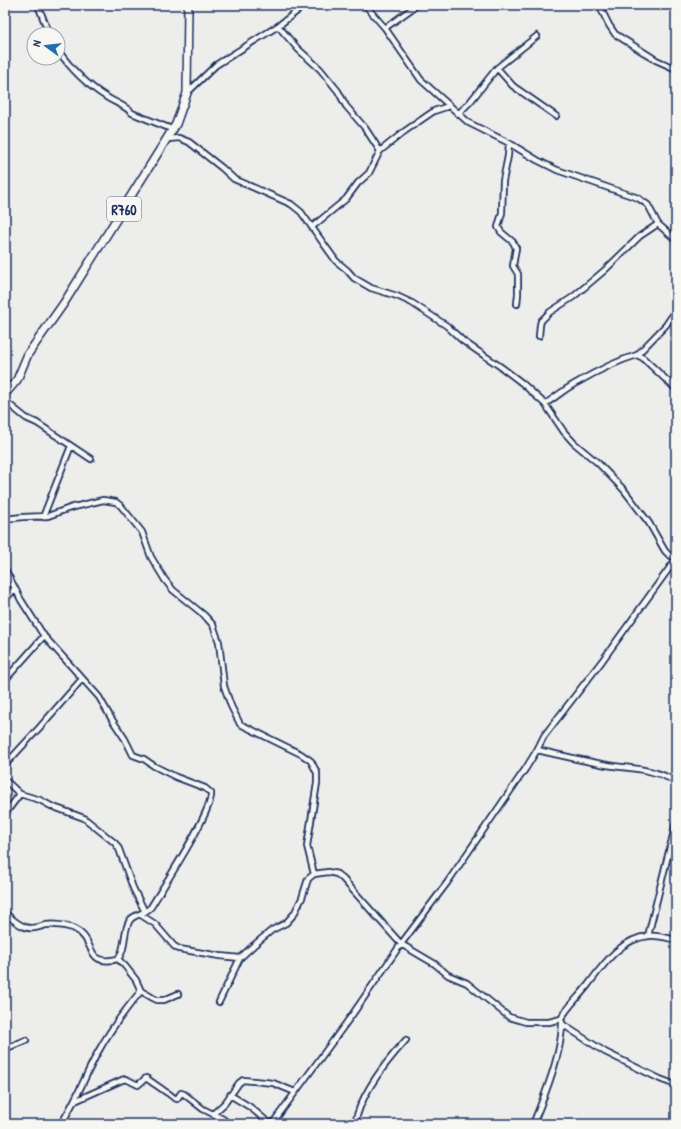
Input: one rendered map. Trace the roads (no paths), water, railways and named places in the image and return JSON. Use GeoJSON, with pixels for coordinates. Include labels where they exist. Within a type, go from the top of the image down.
{"type":"FeatureCollection","features":[{"type":"Feature","properties":{"kind":"main road","name":"R760"},"geometry":{"type":"LineString","coordinates":[[5,394],[17,380],[28,354],[64,304],[174,130],[187,93],[188,5]]}},
{"type":"Feature","properties":{"kind":"street"},"geometry":{"type":"LineString","coordinates":[[38,5],[46,26]]}},
{"type":"Feature","properties":{"kind":"street"},"geometry":{"type":"LineString","coordinates":[[187,93],[216,65],[278,26],[305,5]]}},
{"type":"Feature","properties":{"kind":"street"},"geometry":{"type":"LineString","coordinates":[[365,5],[385,28],[421,80],[458,114],[477,128],[509,143],[557,170],[638,198],[648,205],[658,224],[666,233],[676,240]]}},
{"type":"Feature","properties":{"kind":"street"},"geometry":{"type":"LineString","coordinates":[[385,28],[417,5]]}},
{"type":"Feature","properties":{"kind":"street"},"geometry":{"type":"LineString","coordinates":[[599,5],[615,34],[656,60],[676,69]]}},
{"type":"Feature","properties":{"kind":"street"},"geometry":{"type":"LineString","coordinates":[[278,26],[298,49],[320,69],[338,91],[346,106],[365,128],[380,151]]}},
{"type":"Feature","properties":{"kind":"street"},"geometry":{"type":"LineString","coordinates":[[458,114],[470,102],[497,68],[537,36]]}},
{"type":"Feature","properties":{"kind":"street"},"geometry":{"type":"LineString","coordinates":[[66,61],[81,79],[108,98],[129,109],[132,113],[174,130]]}},
{"type":"Feature","properties":{"kind":"street"},"geometry":{"type":"LineString","coordinates":[[497,68],[513,86],[556,116]]}},
{"type":"Feature","properties":{"kind":"street"},"geometry":{"type":"LineString","coordinates":[[312,227],[346,199],[358,183],[369,173],[380,151],[434,111],[449,106]]}},
{"type":"Feature","properties":{"kind":"street"},"geometry":{"type":"LineString","coordinates":[[168,139],[179,138],[188,142],[234,179],[291,204],[301,212],[336,262],[359,281],[371,288],[397,296],[412,303],[447,326],[467,345],[501,367],[522,383],[545,404],[569,437],[598,463],[624,490],[649,523],[665,551],[669,555],[676,558],[602,661],[544,736],[537,750],[447,884],[401,944],[352,1015],[271,1124],[250,1107],[230,1095]]}},
{"type":"Feature","properties":{"kind":"street"},"geometry":{"type":"LineString","coordinates":[[509,143],[503,181],[502,213],[498,227],[501,232],[513,242],[516,248],[513,266],[518,274],[517,304]]}},
{"type":"Feature","properties":{"kind":"street"},"geometry":{"type":"LineString","coordinates":[[539,336],[541,321],[550,312],[573,297],[613,263],[640,236],[658,224]]}},
{"type":"Feature","properties":{"kind":"street"},"geometry":{"type":"LineString","coordinates":[[545,404],[578,382],[615,363],[624,361],[637,354],[666,325],[676,310]]}},
{"type":"Feature","properties":{"kind":"street"},"geometry":{"type":"LineString","coordinates":[[637,354],[676,389]]}},
{"type":"Feature","properties":{"kind":"street"},"geometry":{"type":"LineString","coordinates":[[5,401],[26,418],[91,459]]}},
{"type":"Feature","properties":{"kind":"street"},"geometry":{"type":"LineString","coordinates":[[43,517],[70,446]]}},
{"type":"Feature","properties":{"kind":"street"},"geometry":{"type":"LineString","coordinates":[[5,519],[55,515],[70,508],[103,500],[109,500],[121,506],[142,532],[151,557],[165,580],[173,590],[213,624],[219,642],[224,686],[231,706],[240,724],[301,754],[314,765],[317,773],[317,784],[307,846],[314,874]]}},
{"type":"Feature","properties":{"kind":"street"},"geometry":{"type":"LineString","coordinates":[[5,569],[44,636],[100,697],[133,755],[144,759],[176,777],[205,788],[211,793],[210,802],[199,827],[151,907],[143,914],[133,918],[129,923],[122,951],[118,959],[108,962],[99,960],[93,954],[83,934],[70,927],[51,924],[28,928],[16,923],[5,912]]}},
{"type":"Feature","properties":{"kind":"street"},"geometry":{"type":"LineString","coordinates":[[5,600],[16,588]]}},
{"type":"Feature","properties":{"kind":"street"},"geometry":{"type":"LineString","coordinates":[[5,680],[44,636]]}},
{"type":"Feature","properties":{"kind":"street"},"geometry":{"type":"LineString","coordinates":[[5,765],[82,678]]}},
{"type":"Feature","properties":{"kind":"street"},"geometry":{"type":"LineString","coordinates":[[537,750],[607,765],[645,769],[659,773],[676,782]]}},
{"type":"Feature","properties":{"kind":"street"},"geometry":{"type":"LineString","coordinates":[[5,780],[20,794],[40,800],[51,806],[84,818],[116,843],[143,914],[155,924],[174,946],[179,949],[205,954],[240,958]]}},
{"type":"Feature","properties":{"kind":"street"},"geometry":{"type":"LineString","coordinates":[[5,814],[20,794]]}},
{"type":"Feature","properties":{"kind":"street"},"geometry":{"type":"LineString","coordinates":[[648,936],[676,826]]}},
{"type":"Feature","properties":{"kind":"street"},"geometry":{"type":"LineString","coordinates":[[219,1002],[240,958],[272,930],[286,923],[294,914],[302,898],[308,879],[314,874],[328,872],[337,874],[343,879],[401,944],[448,974],[466,983],[509,1017],[515,1020],[531,1022],[562,1022],[605,1052],[660,1079],[676,1085]]}},
{"type":"Feature","properties":{"kind":"street"},"geometry":{"type":"LineString","coordinates":[[534,1124],[551,1076],[562,1022],[567,1009],[606,962],[625,944],[648,936],[662,936],[676,940]]}},
{"type":"Feature","properties":{"kind":"street"},"geometry":{"type":"LineString","coordinates":[[118,959],[136,980],[141,990],[153,998],[160,1001],[178,994]]}},
{"type":"Feature","properties":{"kind":"street"},"geometry":{"type":"LineString","coordinates":[[62,1124],[75,1101],[99,1050],[141,990]]}},
{"type":"Feature","properties":{"kind":"street"},"geometry":{"type":"LineString","coordinates":[[5,1049],[26,1040]]}},
{"type":"Feature","properties":{"kind":"street"},"geometry":{"type":"LineString","coordinates":[[355,1124],[364,1097],[388,1062],[406,1040]]}},
{"type":"Feature","properties":{"kind":"street"},"geometry":{"type":"LineString","coordinates":[[75,1101],[122,1080],[126,1079],[138,1085],[146,1078],[174,1098],[177,1099],[180,1094],[182,1094],[203,1109],[230,1124]]}},
{"type":"Feature","properties":{"kind":"street"},"geometry":{"type":"LineString","coordinates":[[213,1114],[225,1103],[239,1083],[245,1080],[273,1083],[295,1092]]}}]}
